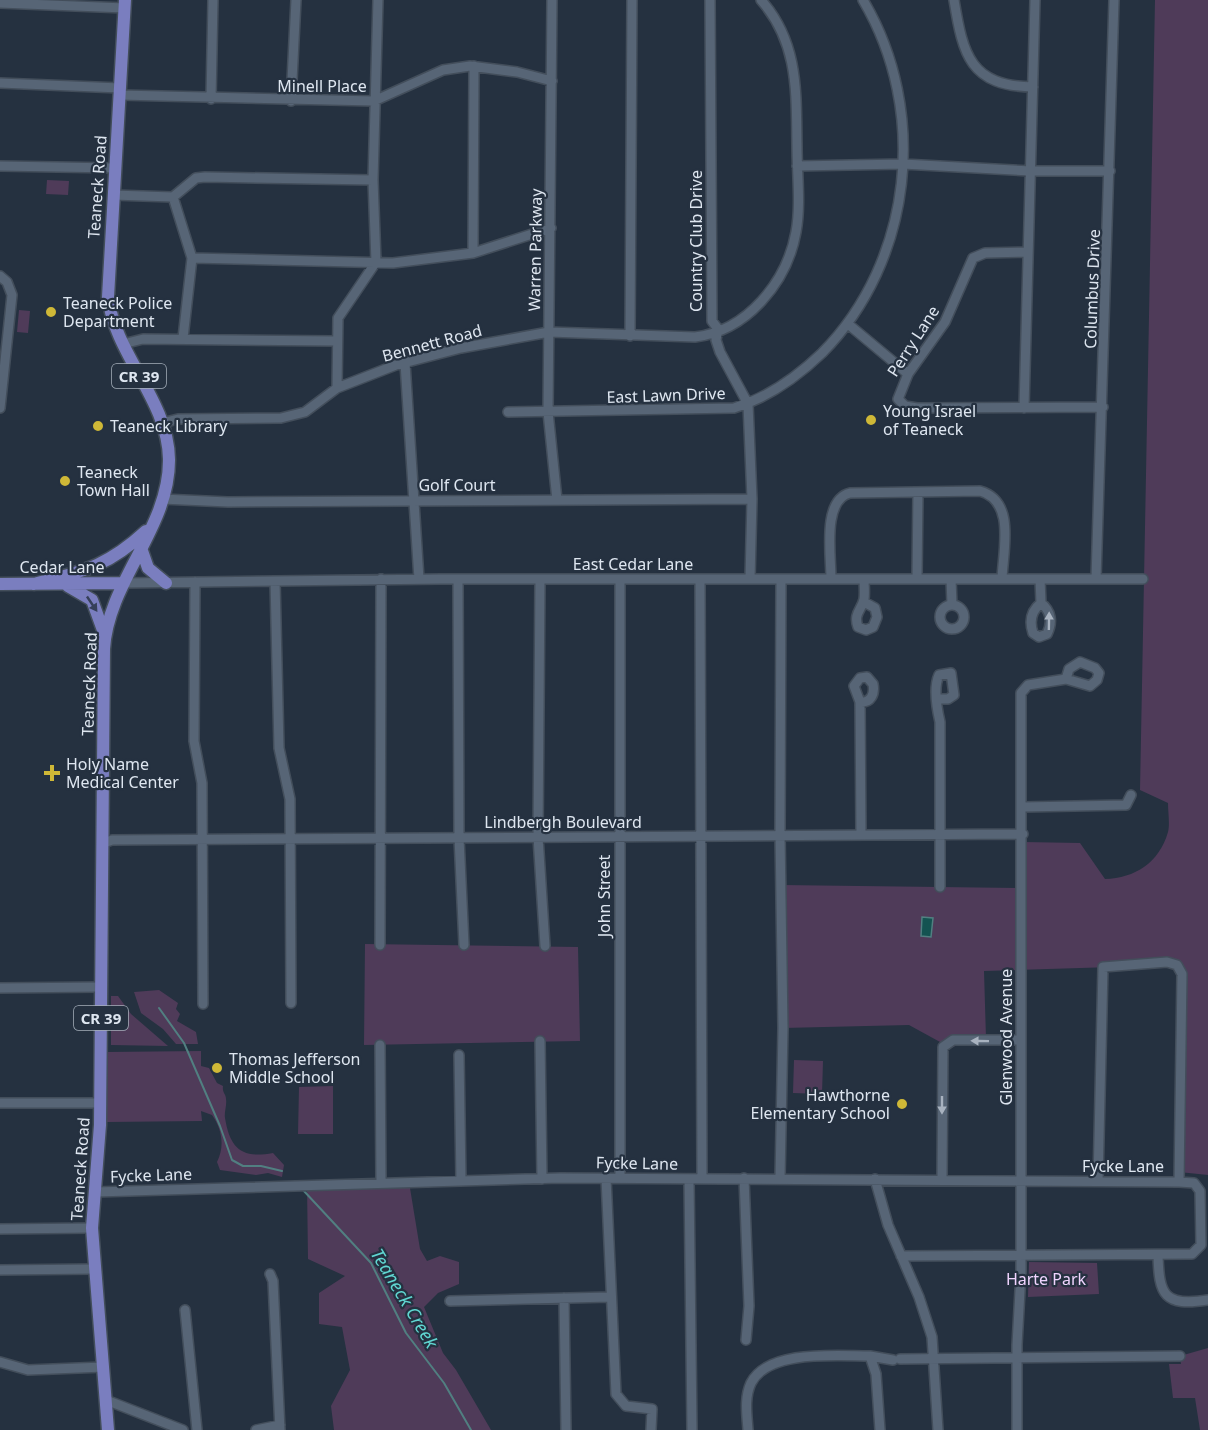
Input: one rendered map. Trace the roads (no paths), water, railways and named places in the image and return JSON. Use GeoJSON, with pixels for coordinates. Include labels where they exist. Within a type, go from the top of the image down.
{"type":"FeatureCollection","features":[{"type":"Feature","properties":{"kind":"main road","name":"Teaneck Road"},"geometry":{"type":"LineString","coordinates":[[108,1430],[92,1228],[100,1103],[105,637],[110,615],[162,499],[169,462],[162,423],[112,319],[108,292],[125,4]]}},
{"type":"Feature","properties":{"kind":"main road"},"geometry":{"type":"LineString","coordinates":[[34,584],[100,566],[120,554],[151,526]]}},
{"type":"Feature","properties":{"kind":"main road"},"geometry":{"type":"LineString","coordinates":[[141,548],[147,567],[166,583]]}},
{"type":"Feature","properties":{"kind":"main road","name":"Cedar Lane"},"geometry":{"type":"LineString","coordinates":[[0,584],[124,584]]}},
{"type":"Feature","properties":{"kind":"main road"},"geometry":{"type":"LineString","coordinates":[[64,584],[92,600],[105,637]]}},
{"type":"Feature","properties":{"kind":"street"},"geometry":{"type":"LineString","coordinates":[[211,99],[213,0]]}},
{"type":"Feature","properties":{"kind":"street"},"geometry":{"type":"LineString","coordinates":[[291,101],[296,0]]}},
{"type":"Feature","properties":{"kind":"street"},"geometry":{"type":"LineString","coordinates":[[337,388],[336,326],[341,311],[376,262],[373,180],[378,0]]}},
{"type":"Feature","properties":{"kind":"street","name":"Warren Parkway"},"geometry":{"type":"LineString","coordinates":[[552,0],[548,412],[557,500]]}},
{"type":"Feature","properties":{"kind":"street"},"geometry":{"type":"LineString","coordinates":[[630,336],[632,0]]}},
{"type":"Feature","properties":{"kind":"street","name":"Country Club Drive"},"geometry":{"type":"LineString","coordinates":[[710,0],[711,308],[712,321],[718,329],[716,340],[720,352],[748,404],[752,498],[750,579]]}},
{"type":"Feature","properties":{"kind":"street","name":"Bennett Road"},"geometry":{"type":"LineString","coordinates":[[162,423],[177,419],[281,418],[305,412],[337,388],[405,363],[461,348],[549,332],[695,337],[707,336],[741,319],[759,303],[787,263],[797,224],[794,65],[785,35],[761,0]]}},
{"type":"Feature","properties":{"kind":"street","name":"East Lawn Drive"},"geometry":{"type":"LineString","coordinates":[[508,412],[517,410],[548,412],[721,409],[748,404],[802,370],[848,324],[872,284],[890,241],[899,200],[903,164],[902,122],[896,82],[883,39],[863,0]]}},
{"type":"Feature","properties":{"kind":"street"},"geometry":{"type":"LineString","coordinates":[[954,0],[968,55],[979,71],[1003,86],[1033,87]]}},
{"type":"Feature","properties":{"kind":"street"},"geometry":{"type":"LineString","coordinates":[[1024,408],[1035,0]]}},
{"type":"Feature","properties":{"kind":"street","name":"Columbus Drive"},"geometry":{"type":"LineString","coordinates":[[1096,579],[1114,0]]}},
{"type":"Feature","properties":{"kind":"street"},"geometry":{"type":"LineString","coordinates":[[0,3],[125,4]]}},
{"type":"Feature","properties":{"kind":"street"},"geometry":{"type":"LineString","coordinates":[[473,253],[474,66]]}},
{"type":"Feature","properties":{"kind":"street","name":"Minell Place"},"geometry":{"type":"LineString","coordinates":[[0,83],[211,99],[374,102],[442,70],[474,66],[552,81]]}},
{"type":"Feature","properties":{"kind":"street"},"geometry":{"type":"LineString","coordinates":[[797,166],[903,164],[1031,171],[1110,171]]}},
{"type":"Feature","properties":{"kind":"street"},"geometry":{"type":"LineString","coordinates":[[0,166],[115,168]]}},
{"type":"Feature","properties":{"kind":"street"},"geometry":{"type":"LineString","coordinates":[[113,195],[173,197],[196,178],[206,177],[373,180]]}},
{"type":"Feature","properties":{"kind":"street"},"geometry":{"type":"LineString","coordinates":[[173,197],[192,258],[183,338]]}},
{"type":"Feature","properties":{"kind":"street"},"geometry":{"type":"LineString","coordinates":[[192,258],[376,262],[473,253],[551,228]]}},
{"type":"Feature","properties":{"kind":"street","name":"Perry Lane"},"geometry":{"type":"LineString","coordinates":[[1028,252],[985,253],[974,258],[945,322],[908,374],[897,397],[906,406],[1103,407]]}},
{"type":"Feature","properties":{"kind":"street"},"geometry":{"type":"LineString","coordinates":[[0,408],[11,301],[4,280]]}},
{"type":"Feature","properties":{"kind":"street"},"geometry":{"type":"LineString","coordinates":[[848,324],[908,374]]}},
{"type":"Feature","properties":{"kind":"street"},"geometry":{"type":"LineString","coordinates":[[123,344],[136,339],[183,338],[336,341]]}},
{"type":"Feature","properties":{"kind":"street"},"geometry":{"type":"LineString","coordinates":[[405,363],[412,501],[419,579]]}},
{"type":"Feature","properties":{"kind":"street"},"geometry":{"type":"LineString","coordinates":[[831,579],[831,512],[836,501],[850,493],[980,491],[998,501],[1004,520],[1002,579]]}},
{"type":"Feature","properties":{"kind":"street"},"geometry":{"type":"LineString","coordinates":[[917,579],[918,492]]}},
{"type":"Feature","properties":{"kind":"street","name":"Golf Court"},"geometry":{"type":"LineString","coordinates":[[162,499],[221,502],[752,498]]}},
{"type":"Feature","properties":{"kind":"street"},"geometry":{"type":"LineString","coordinates":[[380,945],[381,579]]}},
{"type":"Feature","properties":{"kind":"street","name":"East Cedar Lane"},"geometry":{"type":"LineString","coordinates":[[124,584],[381,579],[1143,579]]}},
{"type":"Feature","properties":{"kind":"street"},"geometry":{"type":"LineString","coordinates":[[458,579],[459,837],[464,945]]}},
{"type":"Feature","properties":{"kind":"street"},"geometry":{"type":"LineString","coordinates":[[540,579],[538,837],[545,946]]}},
{"type":"Feature","properties":{"kind":"street","name":"John Street"},"geometry":{"type":"LineString","coordinates":[[620,579],[620,1178]]}},
{"type":"Feature","properties":{"kind":"street"},"geometry":{"type":"LineString","coordinates":[[700,579],[702,1179]]}},
{"type":"Feature","properties":{"kind":"street"},"geometry":{"type":"LineString","coordinates":[[780,1178],[783,1028],[780,835],[781,579]]}},
{"type":"Feature","properties":{"kind":"street"},"geometry":{"type":"LineString","coordinates":[[864,579],[864,602]]}},
{"type":"Feature","properties":{"kind":"street"},"geometry":{"type":"LineString","coordinates":[[951,579],[952,605]]}},
{"type":"Feature","properties":{"kind":"street"},"geometry":{"type":"LineString","coordinates":[[1040,579],[1041,603]]}},
{"type":"Feature","properties":{"kind":"street"},"geometry":{"type":"LineString","coordinates":[[275,581],[279,748],[290,799],[291,1003]]}},
{"type":"Feature","properties":{"kind":"street"},"geometry":{"type":"LineString","coordinates":[[195,582],[195,741],[202,783],[203,1004]]}},
{"type":"Feature","properties":{"kind":"street","name":"Glenwood Avenue"},"geometry":{"type":"LineString","coordinates":[[1017,1430],[1021,1254],[1023,807],[1021,693],[1028,685],[1066,679]]}},
{"type":"Feature","properties":{"kind":"street"},"geometry":{"type":"LineString","coordinates":[[937,699],[937,712],[940,720],[940,887]]}},
{"type":"Feature","properties":{"kind":"street"},"geometry":{"type":"LineString","coordinates":[[860,702],[861,835]]}},
{"type":"Feature","properties":{"kind":"street"},"geometry":{"type":"LineString","coordinates":[[1023,807],[1126,805],[1131,795]]}},
{"type":"Feature","properties":{"kind":"street","name":"Lindbergh Boulevard"},"geometry":{"type":"LineString","coordinates":[[104,843],[112,840],[203,839],[1023,834]]}},
{"type":"Feature","properties":{"kind":"street"},"geometry":{"type":"LineString","coordinates":[[901,1256],[1186,1255],[1198,1250],[1201,1245],[1204,1211],[1198,1186],[1194,1183],[1179,1182],[1182,975],[1177,966],[1167,962],[1103,967],[1098,1181]]}},
{"type":"Feature","properties":{"kind":"street"},"geometry":{"type":"LineString","coordinates":[[0,988],[100,987]]}},
{"type":"Feature","properties":{"kind":"street"},"geometry":{"type":"LineString","coordinates":[[942,1179],[944,1047],[952,1040],[1021,1040]]}},
{"type":"Feature","properties":{"kind":"street"},"geometry":{"type":"LineString","coordinates":[[540,1041],[542,1179]]}},
{"type":"Feature","properties":{"kind":"street"},"geometry":{"type":"LineString","coordinates":[[380,1045],[381,1182]]}},
{"type":"Feature","properties":{"kind":"street"},"geometry":{"type":"LineString","coordinates":[[459,1055],[462,1181]]}},
{"type":"Feature","properties":{"kind":"street"},"geometry":{"type":"LineString","coordinates":[[0,1103],[100,1103]]}},
{"type":"Feature","properties":{"kind":"street"},"geometry":{"type":"LineString","coordinates":[[606,1178],[616,1394],[626,1406],[652,1409],[651,1430]]}},
{"type":"Feature","properties":{"kind":"street","name":"Fycke Lane"},"geometry":{"type":"LineString","coordinates":[[96,1192],[381,1182],[606,1178],[1179,1182]]}},
{"type":"Feature","properties":{"kind":"street"},"geometry":{"type":"LineString","coordinates":[[744,1178],[749,1306],[746,1340]]}},
{"type":"Feature","properties":{"kind":"street"},"geometry":{"type":"LineString","coordinates":[[689,1179],[692,1430]]}},
{"type":"Feature","properties":{"kind":"street"},"geometry":{"type":"LineString","coordinates":[[875,1179],[901,1256],[926,1318],[935,1359],[938,1430]]}},
{"type":"Feature","properties":{"kind":"street"},"geometry":{"type":"LineString","coordinates":[[0,1229],[92,1228]]}},
{"type":"Feature","properties":{"kind":"street"},"geometry":{"type":"LineString","coordinates":[[1158,1255],[1158,1284],[1168,1296],[1182,1301],[1208,1300]]}},
{"type":"Feature","properties":{"kind":"street"},"geometry":{"type":"LineString","coordinates":[[0,1270],[94,1269]]}},
{"type":"Feature","properties":{"kind":"street"},"geometry":{"type":"LineString","coordinates":[[256,1430],[280,1427],[273,1281],[270,1274]]}},
{"type":"Feature","properties":{"kind":"street"},"geometry":{"type":"LineString","coordinates":[[450,1301],[610,1297]]}},
{"type":"Feature","properties":{"kind":"street"},"geometry":{"type":"LineString","coordinates":[[564,1298],[566,1430]]}},
{"type":"Feature","properties":{"kind":"street"},"geometry":{"type":"LineString","coordinates":[[185,1310],[197,1430]]}},
{"type":"Feature","properties":{"kind":"street"},"geometry":{"type":"LineString","coordinates":[[748,1430],[749,1390],[752,1382],[763,1371],[798,1357],[870,1356],[896,1360],[1180,1356]]}},
{"type":"Feature","properties":{"kind":"street"},"geometry":{"type":"LineString","coordinates":[[870,1356],[876,1374],[879,1430]]}},
{"type":"Feature","properties":{"kind":"street"},"geometry":{"type":"LineString","coordinates":[[0,1362],[28,1370],[104,1367]]}},
{"type":"Feature","properties":{"kind":"street"},"geometry":{"type":"LineString","coordinates":[[106,1400],[183,1430]]}},
{"type":"Feature","properties":{"kind":"waterway","name":"Teaneck Creek"},"geometry":{"type":"LineString","coordinates":[[159,1008],[184,1043],[220,1126],[232,1160],[243,1166],[261,1166],[282,1171]]}},
{"type":"Feature","properties":{"kind":"waterway","name":"Teaneck Creek"},"geometry":{"type":"LineString","coordinates":[[303,1190],[371,1263],[406,1333],[444,1383],[471,1430]]}},
{"type":"Feature","properties":{"kind":"place","name":"Teaneck Police Department"},"geometry":{"type":"Point","coordinates":[51,312]}},
{"type":"Feature","properties":{"kind":"place","name":"Young Israel of Teaneck"},"geometry":{"type":"Point","coordinates":[871,420]}},
{"type":"Feature","properties":{"kind":"place","name":"Teaneck Library"},"geometry":{"type":"Point","coordinates":[98,426]}},
{"type":"Feature","properties":{"kind":"place","name":"Teaneck Town Hall"},"geometry":{"type":"Point","coordinates":[65,481]}},
{"type":"Feature","properties":{"kind":"place","name":"Holy Name Medical Center"},"geometry":{"type":"Point","coordinates":[52,773]}},
{"type":"Feature","properties":{"kind":"place","name":"Thomas Jefferson Middle School"},"geometry":{"type":"Point","coordinates":[217,1068]}},
{"type":"Feature","properties":{"kind":"place","name":"Hawthorne Elementary School"},"geometry":{"type":"Point","coordinates":[902,1104]}},
{"type":"Feature","properties":{"kind":"park label","name":"Harte Park"},"geometry":{"type":"Point","coordinates":[1046,1279]}}]}
